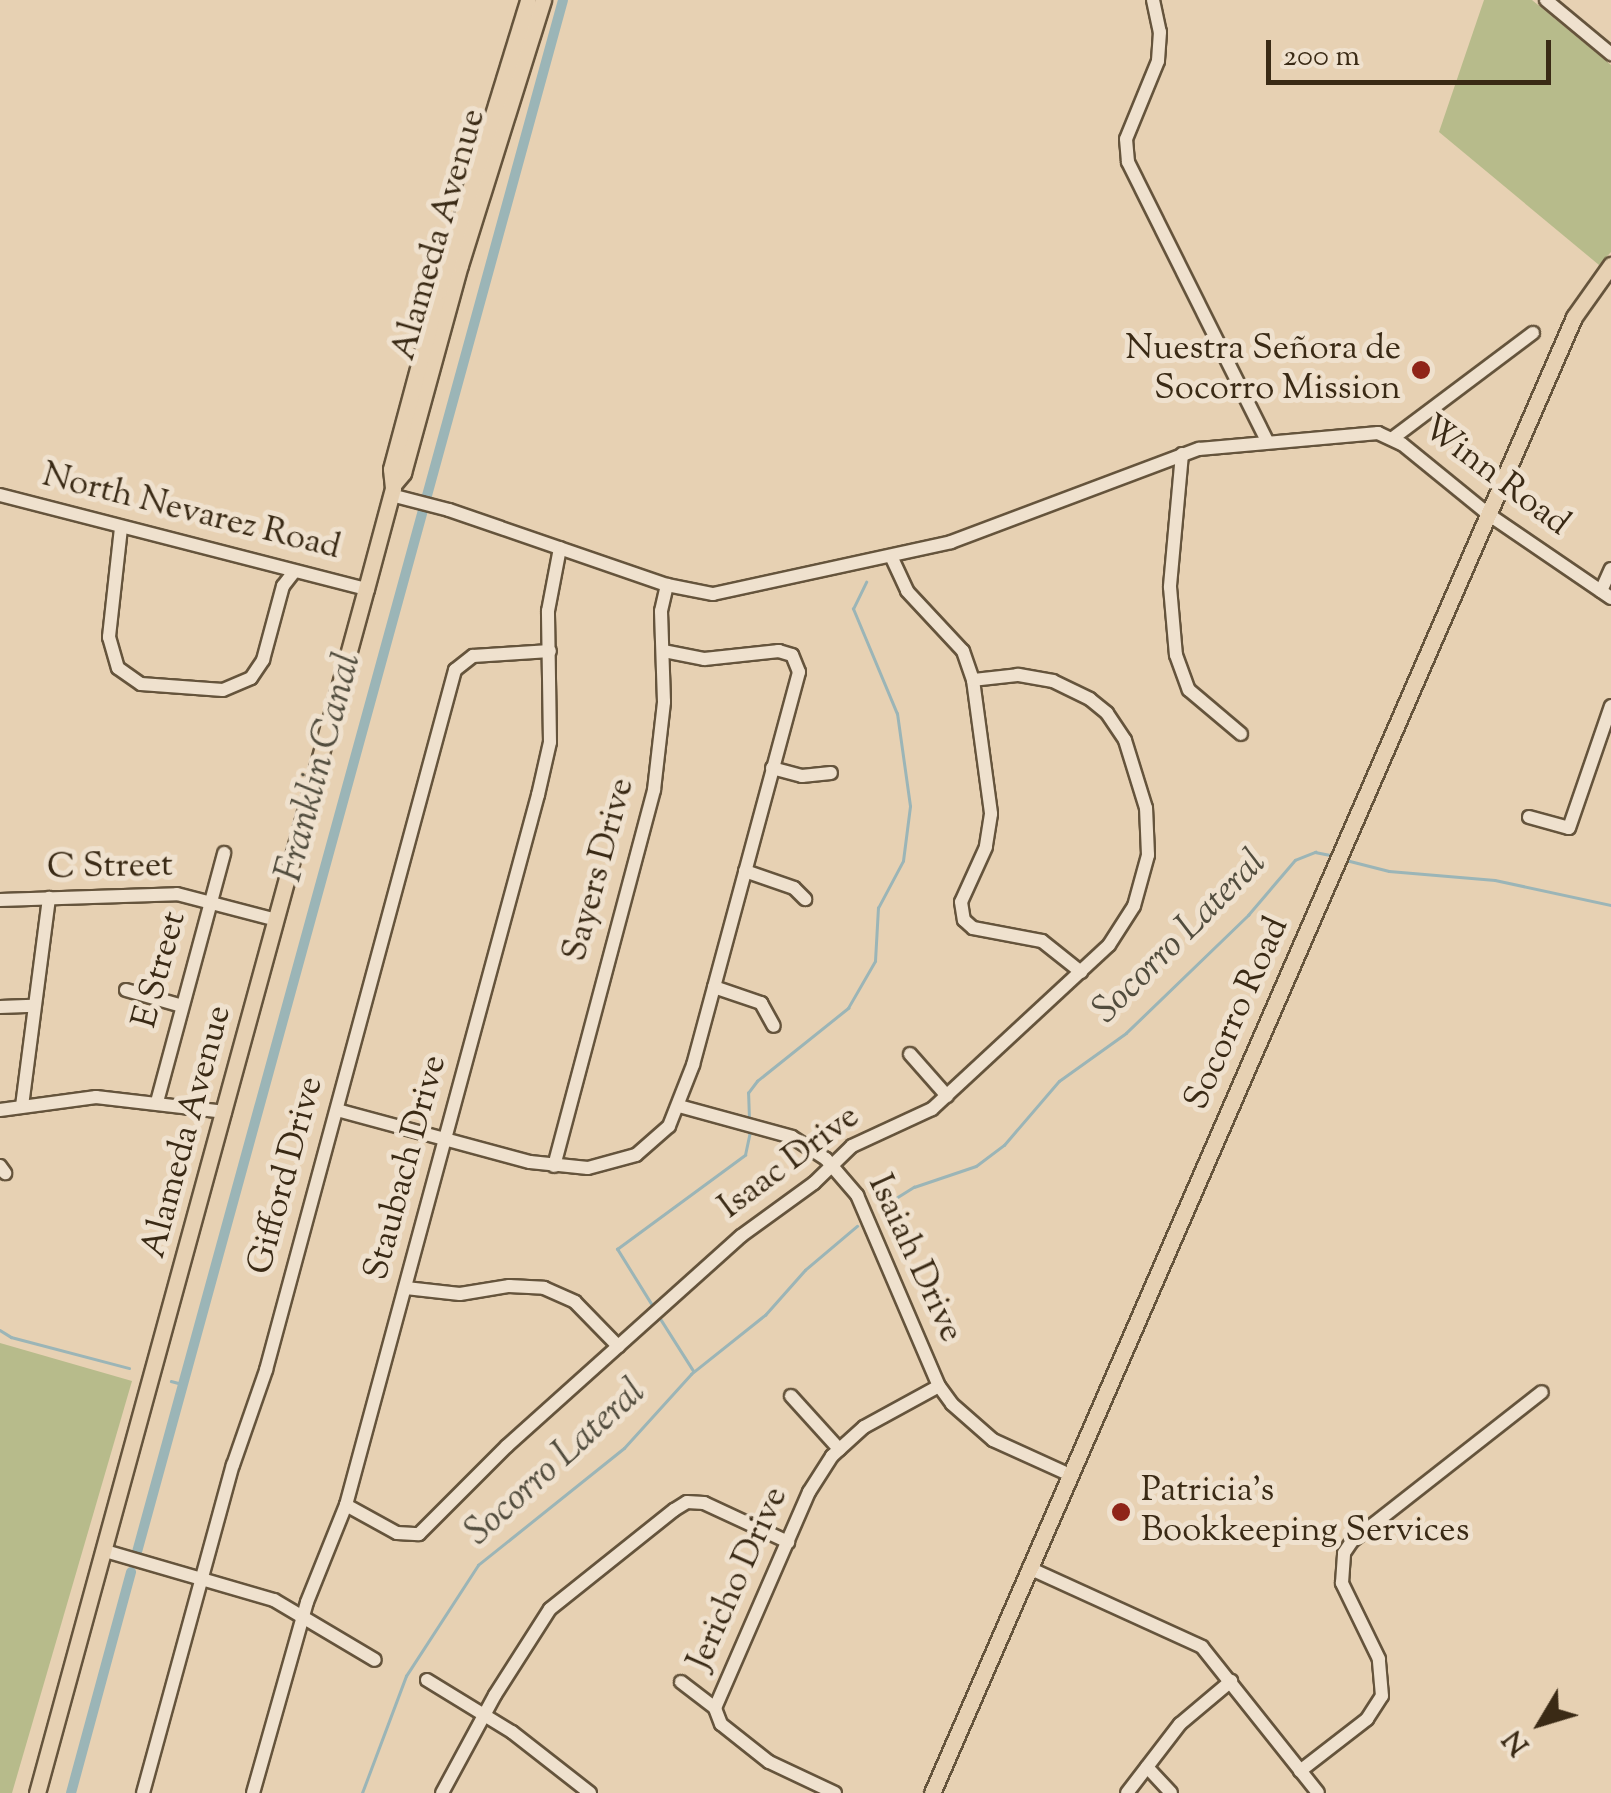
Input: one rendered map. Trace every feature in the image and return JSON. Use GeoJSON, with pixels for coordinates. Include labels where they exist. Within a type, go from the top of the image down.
{"type":"FeatureCollection","features":[{"type":"Feature","properties":{"kind":"main road","name":"Alameda Avenue"},"geometry":{"type":"LineString","coordinates":[[395,493],[391,469],[438,290],[528,0]]}},
{"type":"Feature","properties":{"kind":"main road","name":"Alameda Avenue"},"geometry":{"type":"LineString","coordinates":[[37,1793],[366,589],[542,0]]}},
{"type":"Feature","properties":{"kind":"main road","name":"Socorro Road"},"geometry":{"type":"LineString","coordinates":[[932,1793],[1574,316],[1611,265]]}},
{"type":"Feature","properties":{"kind":"street"},"geometry":{"type":"LineString","coordinates":[[1154,0],[1160,32],[1158,61],[1126,139],[1128,162],[1266,441]]}},
{"type":"Feature","properties":{"kind":"street"},"geometry":{"type":"LineString","coordinates":[[1546,0],[1611,54]]}},
{"type":"Feature","properties":{"kind":"street"},"geometry":{"type":"LineString","coordinates":[[395,493],[691,592],[725,593],[951,542],[1182,454],[1266,441],[1370,433],[1393,438],[1533,334]]}},
{"type":"Feature","properties":{"kind":"street","name":"Winn Road"},"geometry":{"type":"LineString","coordinates":[[1393,438],[1488,514],[1606,594]]}},
{"type":"Feature","properties":{"kind":"street"},"geometry":{"type":"LineString","coordinates":[[1182,454],[1170,587],[1176,656],[1189,690],[1241,734]]}},
{"type":"Feature","properties":{"kind":"street","name":"North Nevarez Road"},"geometry":{"type":"LineString","coordinates":[[0,496],[366,589]]}},
{"type":"Feature","properties":{"kind":"street"},"geometry":{"type":"LineString","coordinates":[[121,528],[109,637],[118,668],[141,684],[223,690],[241,684],[263,660],[283,586],[294,572]]}},
{"type":"Feature","properties":{"kind":"street","name":"Staubach Drive"},"geometry":{"type":"LineString","coordinates":[[253,1793],[304,1616],[346,1505],[550,742],[550,599],[560,548]]}},
{"type":"Feature","properties":{"kind":"street"},"geometry":{"type":"LineString","coordinates":[[891,556],[907,592],[963,651],[973,680],[990,814],[986,847],[961,902],[964,920],[973,928],[1042,941],[1081,972]]}},
{"type":"Feature","properties":{"kind":"street"},"geometry":{"type":"LineString","coordinates":[[1606,594],[1611,569]]}},
{"type":"Feature","properties":{"kind":"street","name":"Sayers Drive"},"geometry":{"type":"LineString","coordinates":[[554,1166],[654,790],[664,702],[661,611],[668,585]]}},
{"type":"Feature","properties":{"kind":"street","name":"Gifford Drive"},"geometry":{"type":"LineString","coordinates":[[143,1793],[237,1451],[266,1370],[454,670],[473,656],[550,651]]}},
{"type":"Feature","properties":{"kind":"street"},"geometry":{"type":"LineString","coordinates":[[337,1110],[554,1166],[596,1168],[636,1155],[669,1126],[679,1106],[714,987],[798,681],[792,656],[779,651],[704,659],[664,651]]}},
{"type":"Feature","properties":{"kind":"street","name":"Isaac Drive"},"geometry":{"type":"LineString","coordinates":[[346,1505],[397,1533],[419,1534],[460,1489],[754,1225],[814,1184],[864,1138],[932,1108],[948,1096],[1081,972],[1124,923],[1141,885],[1149,835],[1138,772],[1114,724],[1084,696],[1053,681],[1018,674],[973,680]]}},
{"type":"Feature","properties":{"kind":"street"},"geometry":{"type":"LineString","coordinates":[[1529,817],[1569,828],[1611,706]]}},
{"type":"Feature","properties":{"kind":"street"},"geometry":{"type":"LineString","coordinates":[[772,768],[802,776],[831,773]]}},
{"type":"Feature","properties":{"kind":"street","name":"E Street"},"geometry":{"type":"LineString","coordinates":[[157,1102],[224,853]]}},
{"type":"Feature","properties":{"kind":"street"},"geometry":{"type":"LineString","coordinates":[[745,872],[794,888],[805,899]]}},
{"type":"Feature","properties":{"kind":"street","name":"C Street"},"geometry":{"type":"LineString","coordinates":[[0,900],[164,894],[277,920]]}},
{"type":"Feature","properties":{"kind":"street"},"geometry":{"type":"LineString","coordinates":[[22,1106],[49,898]]}},
{"type":"Feature","properties":{"kind":"street"},"geometry":{"type":"LineString","coordinates":[[714,987],[750,996],[767,1010],[774,1026]]}},
{"type":"Feature","properties":{"kind":"street"},"geometry":{"type":"LineString","coordinates":[[126,990],[182,1006]]}},
{"type":"Feature","properties":{"kind":"street"},"geometry":{"type":"LineString","coordinates":[[0,1007],[34,1006]]}},
{"type":"Feature","properties":{"kind":"street"},"geometry":{"type":"LineString","coordinates":[[910,1054],[948,1096]]}},
{"type":"Feature","properties":{"kind":"street"},"geometry":{"type":"LineString","coordinates":[[0,1110],[85,1098],[157,1102],[225,1112]]}},
{"type":"Feature","properties":{"kind":"street","name":"Isaiah Drive"},"geometry":{"type":"LineString","coordinates":[[679,1106],[792,1137],[832,1166],[866,1213],[939,1386],[963,1417],[993,1440],[1070,1475]]}},
{"type":"Feature","properties":{"kind":"street"},"geometry":{"type":"LineString","coordinates":[[406,1288],[460,1294],[509,1286],[544,1288],[575,1302],[618,1346]]}},
{"type":"Feature","properties":{"kind":"street","name":"Jericho Drive"},"geometry":{"type":"LineString","coordinates":[[835,1793],[769,1762],[721,1724],[715,1708],[809,1492],[839,1449],[864,1427],[939,1386]]}},
{"type":"Feature","properties":{"kind":"street"},"geometry":{"type":"LineString","coordinates":[[1300,1771],[1376,1710],[1384,1676],[1342,1583],[1344,1554],[1352,1541],[1542,1392]]}},
{"type":"Feature","properties":{"kind":"street"},"geometry":{"type":"LineString","coordinates":[[791,1396],[839,1449]]}},
{"type":"Feature","properties":{"kind":"street"},"geometry":{"type":"LineString","coordinates":[[442,1793],[483,1714],[550,1608],[682,1505],[704,1503],[788,1542]]}},
{"type":"Feature","properties":{"kind":"street"},"geometry":{"type":"LineString","coordinates":[[105,1551],[274,1600],[376,1660]]}},
{"type":"Feature","properties":{"kind":"street"},"geometry":{"type":"LineString","coordinates":[[1029,1568],[1190,1638],[1231,1681],[1318,1793]]}},
{"type":"Feature","properties":{"kind":"street"},"geometry":{"type":"LineString","coordinates":[[427,1680],[529,1744],[590,1793]]}},
{"type":"Feature","properties":{"kind":"street"},"geometry":{"type":"LineString","coordinates":[[1128,1793],[1194,1709],[1231,1681]]}},
{"type":"Feature","properties":{"kind":"street"},"geometry":{"type":"LineString","coordinates":[[681,1682],[715,1708]]}},
{"type":"Feature","properties":{"kind":"street"},"geometry":{"type":"LineString","coordinates":[[1147,1767],[1171,1793]]}},
{"type":"Feature","properties":{"kind":"green space"},"geometry":{"type":"Polygon","coordinates":[[[1484,0],[1532,0],[1611,65],[1611,252],[1599,265],[1439,132],[1484,0]]]}},
{"type":"Feature","properties":{"kind":"green space"},"geometry":{"type":"Polygon","coordinates":[[[0,1343],[132,1381],[12,1793],[0,1793],[0,1343]]]}},
{"type":"Feature","properties":{"kind":"waterway","name":"Franklin Canal"},"geometry":{"type":"LineString","coordinates":[[137,1552],[563,0]]}},
{"type":"Feature","properties":{"kind":"waterway"},"geometry":{"type":"LineString","coordinates":[[749,1119],[748,1093],[757,1081],[848,1008],[875,961],[878,908],[903,861],[910,806],[897,714],[853,609],[866,582]]}},
{"type":"Feature","properties":{"kind":"waterway","name":"Socorro Lateral"},"geometry":{"type":"LineString","coordinates":[[880,1208],[914,1187],[976,1166],[1004,1145],[1059,1081],[1126,1033],[1248,915],[1295,860],[1315,852],[1330,855]]}},
{"type":"Feature","properties":{"kind":"waterway","name":"Socorro Lateral"},"geometry":{"type":"LineString","coordinates":[[1346,860],[1389,871],[1495,880],[1611,905]]}},
{"type":"Feature","properties":{"kind":"waterway"},"geometry":{"type":"LineString","coordinates":[[653,1307],[617,1249],[745,1155],[750,1131]]}},
{"type":"Feature","properties":{"kind":"waterway","name":"Socorro Lateral"},"geometry":{"type":"LineString","coordinates":[[362,1793],[406,1676],[478,1565],[624,1448],[691,1374],[765,1315],[805,1270],[857,1226]]}},
{"type":"Feature","properties":{"kind":"waterway"},"geometry":{"type":"LineString","coordinates":[[660,1318],[693,1370]]}},
{"type":"Feature","properties":{"kind":"waterway"},"geometry":{"type":"LineString","coordinates":[[0,1330],[11,1337],[129,1368]]}},
{"type":"Feature","properties":{"kind":"waterway"},"geometry":{"type":"LineString","coordinates":[[171,1381],[182,1384]]}},
{"type":"Feature","properties":{"kind":"waterway","name":"Franklin Canal"},"geometry":{"type":"LineString","coordinates":[[71,1793],[131,1572]]}},
{"type":"Feature","properties":{"kind":"place","name":"Nuestra Señora de Socorro Mission"},"geometry":{"type":"Point","coordinates":[1421,370]}},
{"type":"Feature","properties":{"kind":"place","name":"Patricia's Bookkeeping Services"},"geometry":{"type":"Point","coordinates":[1121,1512]}}]}
